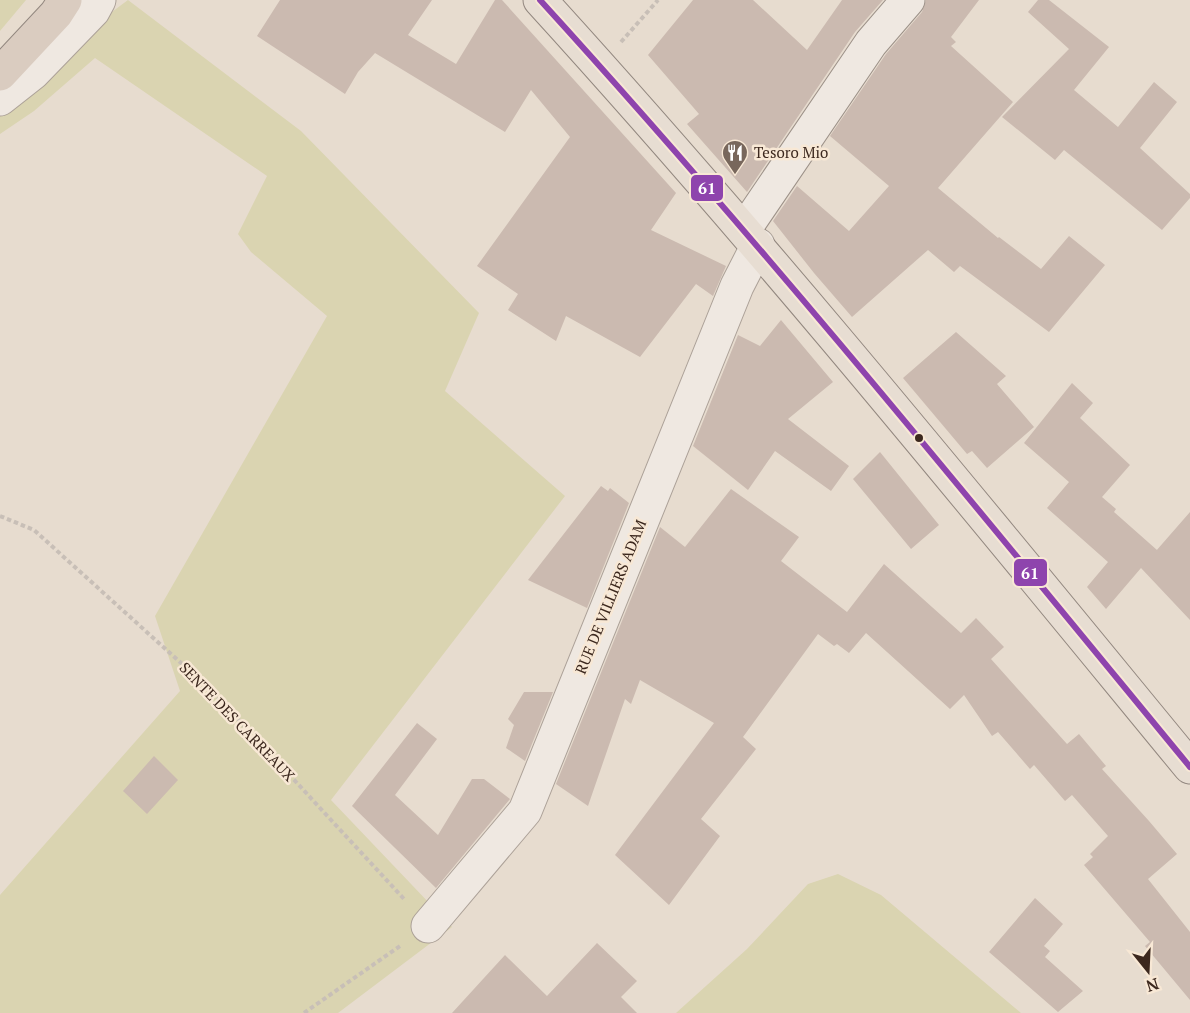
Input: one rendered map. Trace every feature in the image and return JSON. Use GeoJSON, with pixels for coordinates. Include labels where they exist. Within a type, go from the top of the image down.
{"type":"FeatureCollection","features":[{"type":"Feature","properties":{"kind":"highway"},"geometry":{"type":"LineString","coordinates":[[0,75],[56,14],[65,0]]}},
{"type":"Feature","properties":{"kind":"main road"},"geometry":{"type":"LineString","coordinates":[[540,0],[751,238],[1190,766]]}},
{"type":"Feature","properties":{"kind":"street"},"geometry":{"type":"LineString","coordinates":[[0,99],[33,73],[93,11],[99,0]]}},
{"type":"Feature","properties":{"kind":"street","name":"RUE DE VILLIERS ADAM"},"geometry":{"type":"LineString","coordinates":[[428,926],[525,811],[737,286],[751,238],[871,43],[908,0]]}},
{"type":"Feature","properties":{"kind":"path"},"geometry":{"type":"LineString","coordinates":[[599,67],[658,0]]}},
{"type":"Feature","properties":{"kind":"path","name":"SENTE DES CARREAUX"},"geometry":{"type":"LineString","coordinates":[[0,516],[34,530],[213,692],[428,926]]}},
{"type":"Feature","properties":{"kind":"path"},"geometry":{"type":"LineString","coordinates":[[304,1013],[428,926]]}},
{"type":"Feature","properties":{"kind":"shaded area"},"geometry":{"type":"Polygon","coordinates":[[[0,0],[26,0],[0,31],[0,0]]]}},
{"type":"Feature","properties":{"kind":"shaded area"},"geometry":{"type":"Polygon","coordinates":[[[128,0],[301,131],[479,313],[445,391],[565,496],[331,800],[452,927],[338,1013],[0,1013],[0,895],[180,691],[155,616],[327,316],[251,252],[238,234],[267,176],[95,58],[34,111],[0,134],[0,95],[128,0]]]}},
{"type":"Feature","properties":{"kind":"shaded area"},"geometry":{"type":"Polygon","coordinates":[[[838,874],[881,895],[1021,1013],[676,1013],[747,949],[808,884],[838,874]]]}},
{"type":"Feature","properties":{"kind":"building"},"geometry":{"type":"Polygon","coordinates":[[[280,0],[432,0],[408,35],[456,64],[495,0],[502,0],[676,193],[651,230],[726,266],[713,296],[696,284],[640,357],[566,316],[556,341],[508,310],[518,294],[477,266],[570,137],[531,90],[505,132],[375,53],[358,72],[345,94],[257,36],[280,0]]]}},
{"type":"Feature","properties":{"kind":"building"},"geometry":{"type":"Polygon","coordinates":[[[693,0],[753,0],[807,50],[842,0],[883,0],[855,32],[747,192],[687,124],[699,114],[648,55],[693,0]]]}},
{"type":"Feature","properties":{"kind":"building"},"geometry":{"type":"Polygon","coordinates":[[[926,0],[979,0],[951,37],[956,42],[951,46],[1013,102],[938,188],[998,238],[1041,269],[1069,236],[1105,265],[1049,332],[960,266],[954,272],[928,250],[852,317],[773,221],[797,186],[849,231],[889,186],[830,136],[886,54],[922,12],[926,0]]]}},
{"type":"Feature","properties":{"kind":"building"},"geometry":{"type":"Polygon","coordinates":[[[1038,0],[1049,0],[1109,47],[1074,90],[1118,127],[1154,82],[1177,102],[1140,148],[1190,194],[1190,198],[1162,230],[1064,150],[1055,160],[1002,117],[1069,49],[1028,12],[1038,0]]]}},
{"type":"Feature","properties":{"kind":"building"},"geometry":{"type":"Polygon","coordinates":[[[781,320],[833,382],[788,419],[849,466],[831,491],[775,451],[748,490],[693,446],[738,335],[760,346],[781,320]]]}},
{"type":"Feature","properties":{"kind":"building"},"geometry":{"type":"Polygon","coordinates":[[[956,332],[1006,376],[997,384],[1034,427],[987,468],[972,451],[967,454],[903,378],[956,332]]]}},
{"type":"Feature","properties":{"kind":"building"},"geometry":{"type":"Polygon","coordinates":[[[1072,383],[1093,403],[1080,418],[1130,465],[1102,497],[1116,509],[1114,512],[1157,550],[1190,512],[1190,620],[1141,568],[1106,609],[1087,587],[1108,562],[1047,508],[1069,482],[1024,443],[1072,383]]]}},
{"type":"Feature","properties":{"kind":"building"},"geometry":{"type":"Polygon","coordinates":[[[880,452],[939,525],[911,549],[853,479],[880,452]]]}},
{"type":"Feature","properties":{"kind":"building"},"geometry":{"type":"Polygon","coordinates":[[[601,486],[608,491],[610,488],[629,503],[587,608],[528,580],[601,486]]]}},
{"type":"Feature","properties":{"kind":"building"},"geometry":{"type":"Polygon","coordinates":[[[731,489],[799,537],[781,561],[847,612],[884,564],[961,633],[976,618],[1004,647],[991,659],[1067,744],[1079,734],[1106,766],[1102,769],[1177,854],[1148,879],[1190,932],[1190,1000],[1145,946],[1150,942],[1084,865],[1093,857],[1090,854],[1108,836],[1072,795],[1065,801],[1034,765],[1030,769],[998,732],[992,736],[964,695],[950,709],[866,633],[849,653],[837,644],[834,646],[818,634],[743,737],[756,749],[701,819],[720,836],[669,905],[615,855],[714,723],[640,680],[631,704],[625,699],[588,806],[556,784],[660,527],[685,547],[731,489]]]}},
{"type":"Feature","properties":{"kind":"building"},"geometry":{"type":"Polygon","coordinates":[[[524,692],[553,692],[525,761],[506,748],[514,725],[508,719],[524,692]]]}},
{"type":"Feature","properties":{"kind":"building"},"geometry":{"type":"Polygon","coordinates":[[[417,723],[437,739],[395,795],[438,835],[472,779],[484,779],[510,799],[436,888],[352,806],[417,723]]]}},
{"type":"Feature","properties":{"kind":"building"},"geometry":{"type":"Polygon","coordinates":[[[154,756],[178,780],[147,814],[123,791],[154,756]]]}},
{"type":"Feature","properties":{"kind":"building"},"geometry":{"type":"Polygon","coordinates":[[[1035,898],[1063,924],[1044,946],[1050,951],[1045,957],[1083,991],[1058,1012],[989,952],[1035,898]]]}},
{"type":"Feature","properties":{"kind":"building"},"geometry":{"type":"Polygon","coordinates":[[[597,943],[637,981],[621,997],[637,1013],[452,1013],[505,955],[547,996],[597,943]]]}},
{"type":"Feature","properties":{"kind":"transit line","name":"61"},"geometry":{"type":"LineString","coordinates":[[540,0],[789,283],[1190,767]]}},
{"type":"Feature","properties":{"kind":"place","name":"Tesoro Mio"},"geometry":{"type":"Point","coordinates":[735,176]}}]}
